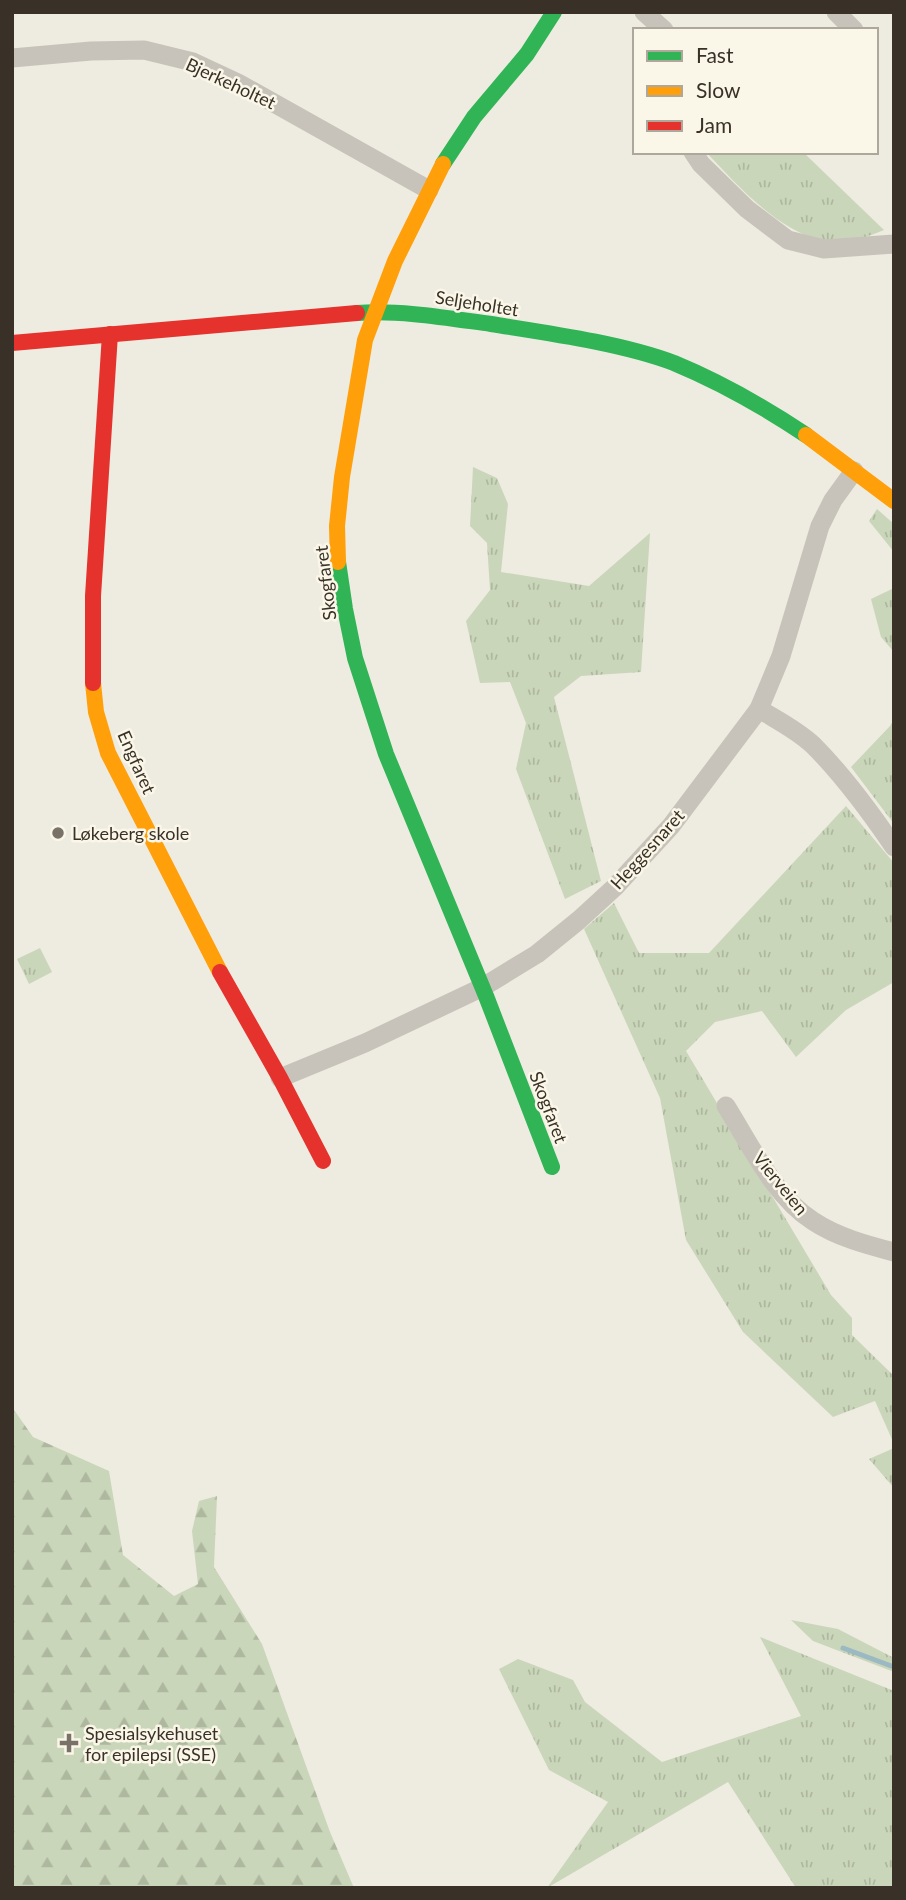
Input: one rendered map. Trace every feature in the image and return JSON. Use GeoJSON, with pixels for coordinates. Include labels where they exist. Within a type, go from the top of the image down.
{"type":"FeatureCollection","features":[{"type":"Feature","properties":{"kind":"street","name":"Skogfaret"},"geometry":{"type":"LineString","coordinates":[[552,1167],[483,987],[402,796],[373,720],[357,669],[338,558],[340,492],[362,346],[374,312],[429,190],[475,116],[540,35],[554,12]]}},
{"type":"Feature","properties":{"kind":"street"},"geometry":{"type":"LineString","coordinates":[[644,12],[662,28]]}},
{"type":"Feature","properties":{"kind":"street"},"geometry":{"type":"LineString","coordinates":[[836,12],[852,28]]}},
{"type":"Feature","properties":{"kind":"street","name":"Bjerkeholtet"},"geometry":{"type":"LineString","coordinates":[[12,58],[91,51],[144,50],[193,62],[238,83],[429,190]]}},
{"type":"Feature","properties":{"kind":"street"},"geometry":{"type":"LineString","coordinates":[[694,154],[701,164],[747,209],[788,240],[824,249],[894,244]]}},
{"type":"Feature","properties":{"kind":"street","name":"Seljeholtet"},"geometry":{"type":"LineString","coordinates":[[12,343],[374,312],[426,314],[527,330],[670,362],[722,384],[802,432],[894,501]]}},
{"type":"Feature","properties":{"kind":"street","name":"Engfaret"},"geometry":{"type":"LineString","coordinates":[[110,334],[93,596],[92,671],[96,712],[108,753],[211,956],[280,1077],[323,1161]]}},
{"type":"Feature","properties":{"kind":"street","name":"Heggesnaret"},"geometry":{"type":"LineString","coordinates":[[280,1077],[365,1043],[483,987],[537,954],[615,887],[671,826],[759,709],[781,656],[820,526],[833,500],[854,471]]}},
{"type":"Feature","properties":{"kind":"street"},"geometry":{"type":"LineString","coordinates":[[759,709],[813,746],[894,847]]}},
{"type":"Feature","properties":{"kind":"street","name":"Vierveien"},"geometry":{"type":"LineString","coordinates":[[726,1106],[774,1180],[798,1208],[828,1230],[894,1252]]}},
{"type":"Feature","properties":{"kind":"green space"},"geometry":{"type":"Polygon","coordinates":[[[708,154],[805,154],[884,230],[837,242],[805,235],[773,216],[730,178],[708,154]]]}},
{"type":"Feature","properties":{"kind":"green space"},"geometry":{"type":"Polygon","coordinates":[[[473,467],[497,478],[508,504],[501,572],[589,586],[650,533],[641,672],[581,676],[554,697],[601,881],[565,899],[516,769],[526,723],[510,682],[480,683],[466,621],[490,590],[487,543],[470,526],[473,467]]]}},
{"type":"Feature","properties":{"kind":"green space"},"geometry":{"type":"Polygon","coordinates":[[[877,509],[894,524],[894,552],[869,521],[877,509]]]}},
{"type":"Feature","properties":{"kind":"green space"},"geometry":{"type":"Polygon","coordinates":[[[894,588],[894,652],[881,637],[871,599],[894,588]]]}},
{"type":"Feature","properties":{"kind":"green space"},"geometry":{"type":"Polygon","coordinates":[[[894,719],[894,824],[851,767],[894,719]]]}},
{"type":"Feature","properties":{"kind":"green space"},"geometry":{"type":"Polygon","coordinates":[[[846,806],[894,863],[894,982],[846,1010],[796,1057],[762,1011],[715,1022],[686,1051],[831,1295],[852,1318],[852,1335],[894,1376],[894,1444],[875,1401],[833,1417],[743,1332],[686,1240],[660,1098],[584,929],[614,903],[639,953],[709,953],[846,806]]]}},
{"type":"Feature","properties":{"kind":"green space"},"geometry":{"type":"Polygon","coordinates":[[[40,948],[52,972],[29,984],[17,959],[40,948]]]}},
{"type":"Feature","properties":{"kind":"green space"},"geometry":{"type":"Polygon","coordinates":[[[12,1407],[33,1437],[109,1471],[123,1555],[174,1596],[198,1584],[192,1531],[199,1501],[217,1496],[214,1567],[262,1644],[330,1832],[354,1888],[12,1888],[12,1407]]]}},
{"type":"Feature","properties":{"kind":"green space"},"geometry":{"type":"Polygon","coordinates":[[[894,1448],[894,1488],[869,1459],[894,1448]]]}},
{"type":"Feature","properties":{"kind":"green space"},"geometry":{"type":"Polygon","coordinates":[[[791,1620],[838,1629],[894,1658],[894,1672],[813,1641],[791,1620]]]}},
{"type":"Feature","properties":{"kind":"green space"},"geometry":{"type":"Polygon","coordinates":[[[760,1637],[894,1691],[894,1888],[796,1888],[728,1782],[547,1888],[608,1802],[549,1770],[499,1669],[518,1659],[573,1680],[585,1702],[662,1762],[801,1716],[760,1637]]]}},
{"type":"Feature","properties":{"kind":"waterway"},"geometry":{"type":"LineString","coordinates":[[843,1648],[894,1667]]}},
{"type":"Feature","properties":{"kind":"traffic: fast"},"geometry":{"type":"LineString","coordinates":[[443,164],[474,117],[527,54],[554,12]]}},
{"type":"Feature","properties":{"kind":"traffic: fast"},"geometry":{"type":"LineString","coordinates":[[357,313],[458,319],[560,335],[631,350],[674,363],[708,378],[806,435]]}},
{"type":"Feature","properties":{"kind":"traffic: fast"},"geometry":{"type":"LineString","coordinates":[[338,562],[355,658],[386,754],[486,996],[552,1167]]}},
{"type":"Feature","properties":{"kind":"traffic: slow"},"geometry":{"type":"LineString","coordinates":[[338,562],[337,526],[342,477],[365,340],[395,261],[443,164]]}},
{"type":"Feature","properties":{"kind":"traffic: slow"},"geometry":{"type":"LineString","coordinates":[[806,435],[894,501]]}},
{"type":"Feature","properties":{"kind":"traffic: slow"},"geometry":{"type":"LineString","coordinates":[[93,683],[96,712],[108,753],[220,972]]}},
{"type":"Feature","properties":{"kind":"traffic: jam"},"geometry":{"type":"LineString","coordinates":[[12,343],[357,313]]}},
{"type":"Feature","properties":{"kind":"traffic: jam"},"geometry":{"type":"LineString","coordinates":[[93,683],[93,596],[110,334]]}},
{"type":"Feature","properties":{"kind":"traffic: jam"},"geometry":{"type":"LineString","coordinates":[[220,972],[323,1161]]}},
{"type":"Feature","properties":{"kind":"place","name":"Løkeberg skole"},"geometry":{"type":"Point","coordinates":[58,833]}},
{"type":"Feature","properties":{"kind":"place","name":"Spesialsykehuset for epilepsi (SSE)"},"geometry":{"type":"Point","coordinates":[69,1743]}}]}
